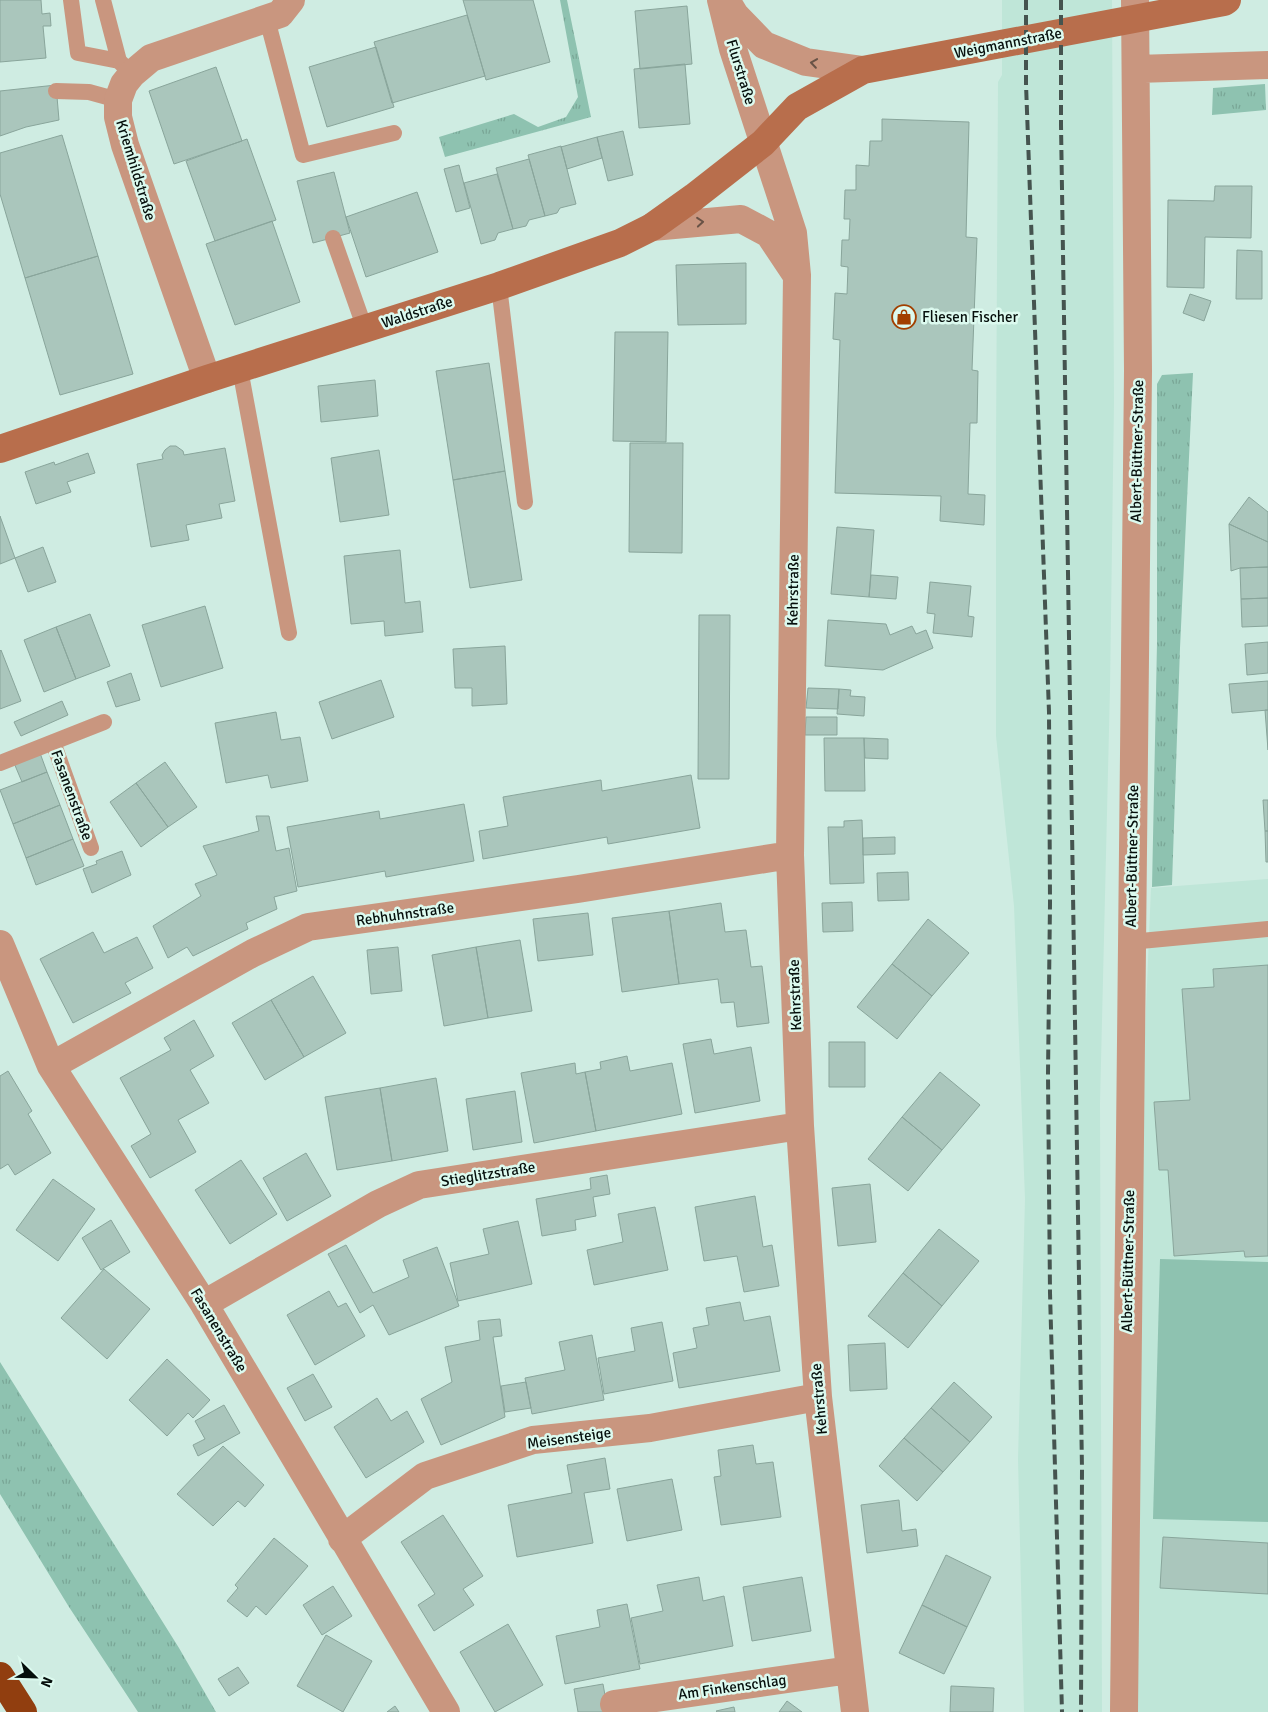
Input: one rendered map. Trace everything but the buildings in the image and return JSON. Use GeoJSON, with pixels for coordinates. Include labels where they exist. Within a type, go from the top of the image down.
{"type":"FeatureCollection","features":[{"type":"Feature","properties":{"kind":"highway"},"geometry":{"type":"LineString","coordinates":[[0,1676],[23,1712]]}},
{"type":"Feature","properties":{"kind":"street","name":"Kriemhildstraße"},"geometry":{"type":"LineString","coordinates":[[207,379],[125,145],[118,116],[118,100],[124,84],[125,68],[280,14],[291,0]]}},
{"type":"Feature","properties":{"kind":"street","name":"Flurstraße"},"geometry":{"type":"LineString","coordinates":[[721,0],[733,49],[763,143]]}},
{"type":"Feature","properties":{"kind":"street","name":"Flurstraße"},"geometry":{"type":"LineString","coordinates":[[726,0],[735,15],[764,45],[806,62],[863,70]]}},
{"type":"Feature","properties":{"kind":"street","name":"Albert-Büttner-Straße"},"geometry":{"type":"LineString","coordinates":[[1124,1712],[1130,942],[1138,371],[1135,0]]}},
{"type":"Feature","properties":{"kind":"street","name":"Weigmannstraße"},"geometry":{"type":"LineString","coordinates":[[797,107],[863,70],[1227,0]]}},
{"type":"Feature","properties":{"kind":"street"},"geometry":{"type":"LineString","coordinates":[[1136,69],[1268,65]]}},
{"type":"Feature","properties":{"kind":"street","name":"Waldstraße"},"geometry":{"type":"LineString","coordinates":[[0,449],[207,379],[499,286],[620,243],[652,227],[763,143],[797,107]]}},
{"type":"Feature","properties":{"kind":"street","name":"Kehrstraße"},"geometry":{"type":"LineString","coordinates":[[763,143],[792,233],[797,276],[790,855],[800,1126],[818,1397],[856,1712]]}},
{"type":"Feature","properties":{"kind":"street"},"geometry":{"type":"LineString","coordinates":[[652,227],[741,219],[769,234],[797,276]]}},
{"type":"Feature","properties":{"kind":"street","name":"Rebhuhnstraße"},"geometry":{"type":"LineString","coordinates":[[51,1066],[253,953],[308,927],[578,889],[790,855]]}},
{"type":"Feature","properties":{"kind":"street","name":"Fasanenstraße"},"geometry":{"type":"LineString","coordinates":[[0,944],[51,1066],[204,1304],[446,1712]]}},
{"type":"Feature","properties":{"kind":"street","name":"Stieglitzstraße"},"geometry":{"type":"LineString","coordinates":[[204,1304],[378,1204],[419,1185],[800,1126]]}},
{"type":"Feature","properties":{"kind":"street","name":"Meisensteige"},"geometry":{"type":"LineString","coordinates":[[342,1539],[425,1476],[533,1440],[650,1428],[818,1397]]}},
{"type":"Feature","properties":{"kind":"street","name":"Am Finkenschlag"},"geometry":{"type":"LineString","coordinates":[[614,1704],[850,1670]]}},
{"type":"Feature","properties":{"kind":"lane"},"geometry":{"type":"LineString","coordinates":[[71,0],[78,53],[125,68]]}},
{"type":"Feature","properties":{"kind":"lane"},"geometry":{"type":"LineString","coordinates":[[103,0],[125,68]]}},
{"type":"Feature","properties":{"kind":"lane"},"geometry":{"type":"LineString","coordinates":[[267,19],[303,155],[394,133]]}},
{"type":"Feature","properties":{"kind":"lane"},"geometry":{"type":"LineString","coordinates":[[56,91],[89,92],[118,100]]}},
{"type":"Feature","properties":{"kind":"lane"},"geometry":{"type":"LineString","coordinates":[[333,238],[366,329]]}},
{"type":"Feature","properties":{"kind":"lane"},"geometry":{"type":"LineString","coordinates":[[499,286],[526,502]]}},
{"type":"Feature","properties":{"kind":"lane"},"geometry":{"type":"LineString","coordinates":[[240,369],[289,633]]}},
{"type":"Feature","properties":{"kind":"lane","name":"Fasanenstraße"},"geometry":{"type":"LineString","coordinates":[[0,763],[104,722]]}},
{"type":"Feature","properties":{"kind":"lane","name":"Fasanenstraße"},"geometry":{"type":"LineString","coordinates":[[53,742],[91,848]]}},
{"type":"Feature","properties":{"kind":"lane"},"geometry":{"type":"LineString","coordinates":[[1130,942],[1268,928]]}},
{"type":"Feature","properties":{"kind":"shaded area"},"geometry":{"type":"Polygon","coordinates":[[[1002,0],[1112,0],[1114,402],[1110,688],[1100,1104],[1102,1712],[1024,1712],[1018,1459],[1025,1199],[1014,906],[996,736],[998,82],[1002,75],[1002,0]]]}},
{"type":"Feature","properties":{"kind":"shaded area"},"geometry":{"type":"Polygon","coordinates":[[[1268,879],[1268,1712],[1134,1712],[1130,1397],[1151,888],[1268,879]]]}},
{"type":"Feature","properties":{"kind":"green space"},"geometry":{"type":"Polygon","coordinates":[[[560,0],[567,0],[591,117],[445,157],[439,137],[514,114],[538,127],[566,117],[578,97],[560,0]]]}},
{"type":"Feature","properties":{"kind":"green space"},"geometry":{"type":"Polygon","coordinates":[[[1265,84],[1266,110],[1212,115],[1213,88],[1265,84]]]}},
{"type":"Feature","properties":{"kind":"green space"},"geometry":{"type":"Polygon","coordinates":[[[1193,373],[1180,648],[1172,885],[1152,887],[1157,643],[1157,384],[1162,375],[1193,373]]]}},
{"type":"Feature","properties":{"kind":"green space"},"geometry":{"type":"Polygon","coordinates":[[[1160,1259],[1268,1262],[1268,1522],[1153,1519],[1160,1259]]]}},
{"type":"Feature","properties":{"kind":"green space"},"geometry":{"type":"Polygon","coordinates":[[[0,1362],[179,1648],[216,1712],[138,1712],[69,1607],[0,1494],[0,1362]]]}},
{"type":"Feature","properties":{"kind":"railway"},"geometry":{"type":"LineString","coordinates":[[1026,0],[1026,84],[1049,712],[1050,903],[1048,1074],[1050,1293],[1062,1712]]}},
{"type":"Feature","properties":{"kind":"railway"},"geometry":{"type":"LineString","coordinates":[[1061,0],[1061,125],[1082,1470],[1081,1712]]}},
{"type":"Feature","properties":{"kind":"place","name":"Fliesen Fischer"},"geometry":{"type":"Point","coordinates":[904,317]}}]}
